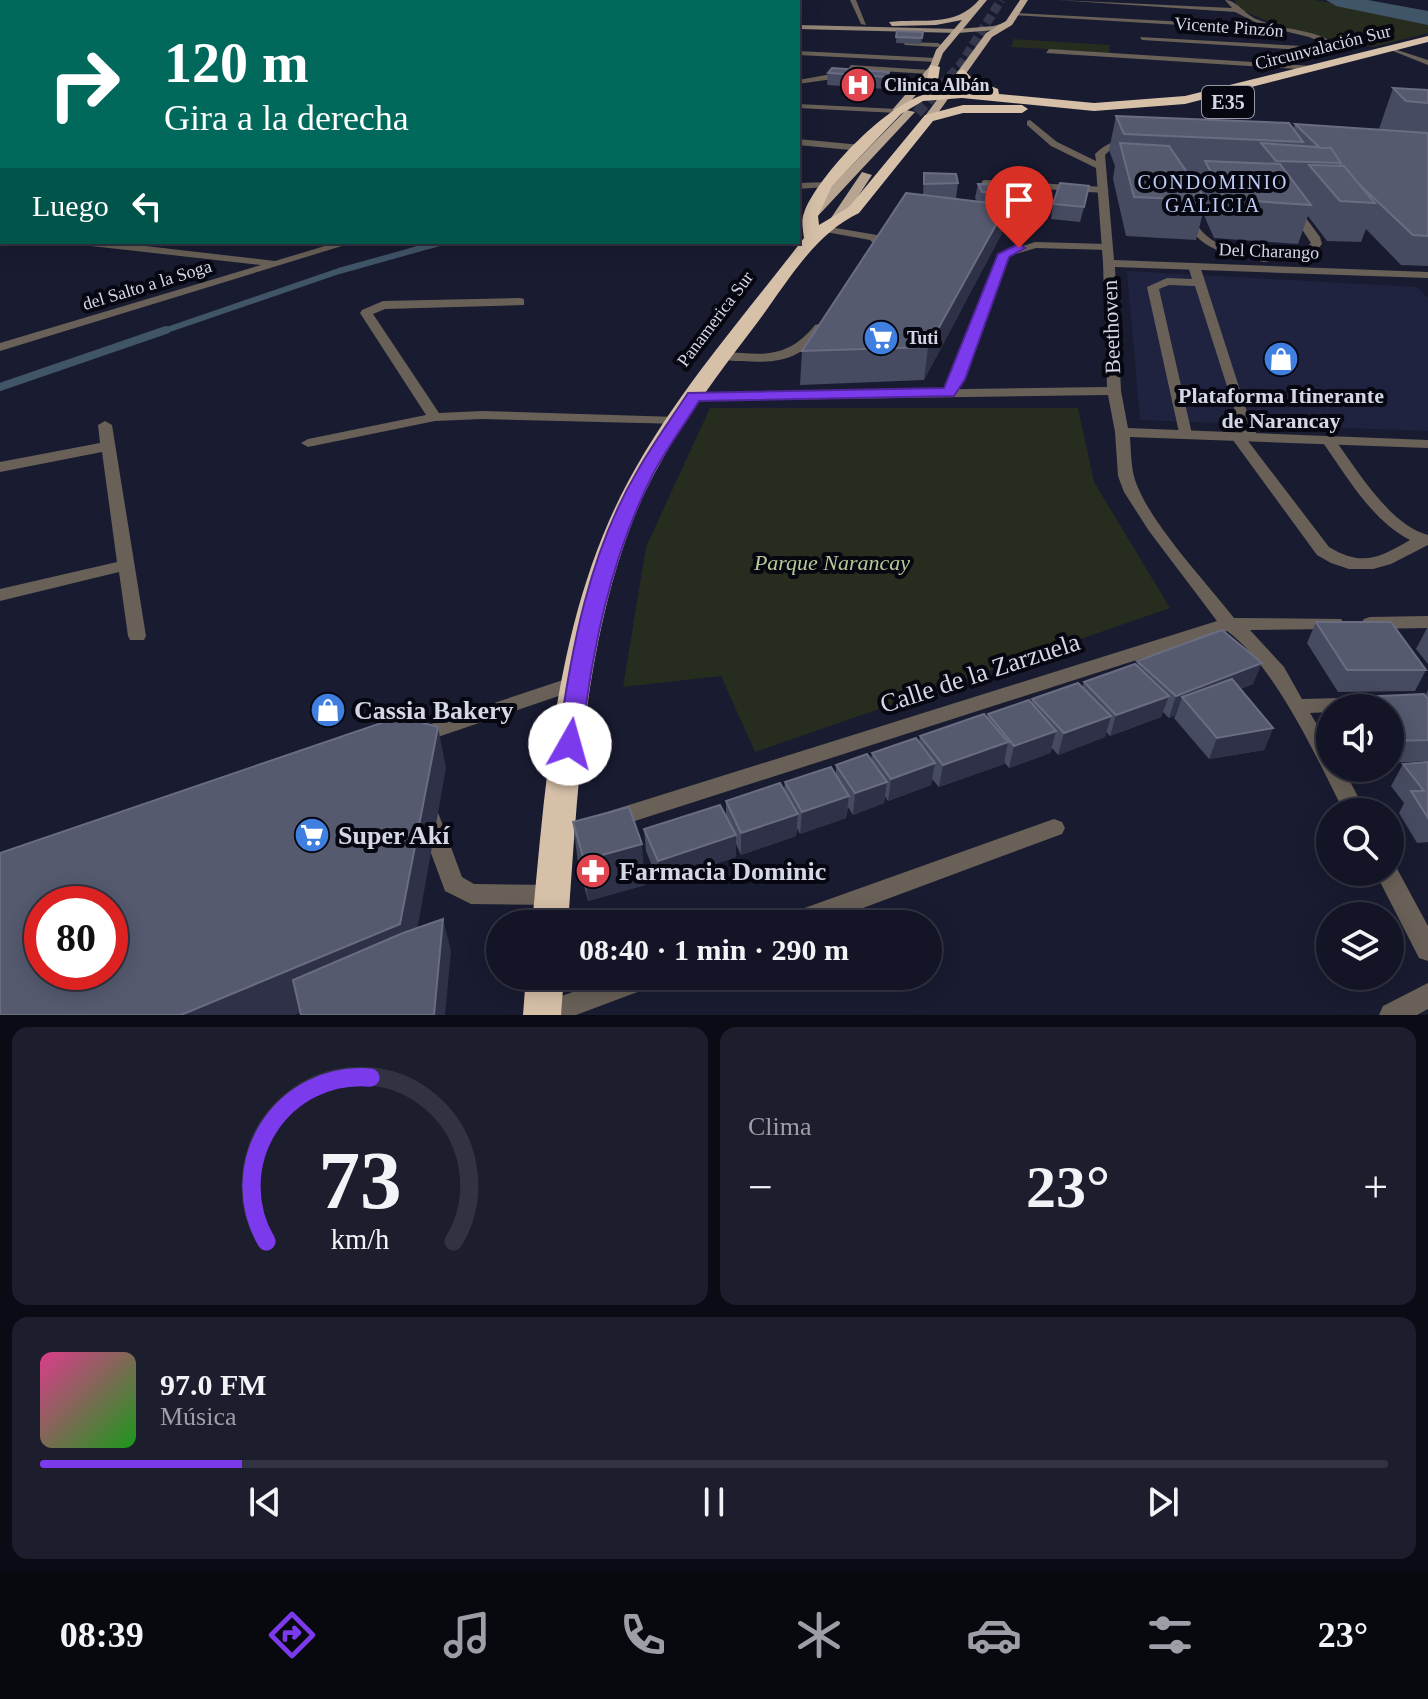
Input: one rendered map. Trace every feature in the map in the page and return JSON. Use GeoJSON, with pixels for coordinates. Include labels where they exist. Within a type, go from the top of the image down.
{"type":"FeatureCollection","features":[{"type":"Feature","properties":{"kind":"highway","name":"Circunvalación Sur"},"geometry":{"type":"LineString","coordinates":[[913,113],[920,98],[946,95],[1094,107],[1185,100],[1428,39]]}},
{"type":"Feature","properties":{"kind":"highway","name":"Circunvalación Sur"},"geometry":{"type":"LineString","coordinates":[[1022,109],[1118,115],[1207,107],[1428,50]]}},
{"type":"Feature","properties":{"kind":"highway"},"geometry":{"type":"LineString","coordinates":[[935,59],[931,89],[976,104],[1022,109]]}},
{"type":"Feature","properties":{"kind":"highway"},"geometry":{"type":"LineString","coordinates":[[963,72],[977,86],[1046,104]]}},
{"type":"Feature","properties":{"kind":"highway","name":"E35"},"geometry":{"type":"LineString","coordinates":[[810,216],[826,184],[861,148],[913,113],[1022,109]]}},
{"type":"Feature","properties":{"kind":"highway","name":"E35"},"geometry":{"type":"LineString","coordinates":[[825,228],[854,210],[913,113]]}},
{"type":"Feature","properties":{"kind":"highway"},"geometry":{"type":"LineString","coordinates":[[810,216],[825,228]]}},
{"type":"Feature","properties":{"kind":"highway","name":"Panamerica Sur"},"geometry":{"type":"LineString","coordinates":[[694,397],[825,228]]}},
{"type":"Feature","properties":{"kind":"highway","name":"E35"},"geometry":{"type":"LineString","coordinates":[[551,910],[573,831],[578,682],[596,593],[618,532],[645,472],[694,397]]}},
{"type":"Feature","properties":{"kind":"highway"},"geometry":{"type":"LineString","coordinates":[[542,1015],[544,990]]}},
{"type":"Feature","properties":{"kind":"main road"},"geometry":{"type":"LineString","coordinates":[[913,113],[919,82],[983,0]]}},
{"type":"Feature","properties":{"kind":"main road"},"geometry":{"type":"LineString","coordinates":[[810,216],[913,113],[946,95],[989,35],[1014,16],[1024,0]]}},
{"type":"Feature","properties":{"kind":"main road"},"geometry":{"type":"LineString","coordinates":[[1009,1],[1014,16]]}},
{"type":"Feature","properties":{"kind":"main road"},"geometry":{"type":"LineString","coordinates":[[892,24],[936,23],[972,15]]}},
{"type":"Feature","properties":{"kind":"main road"},"geometry":{"type":"LineString","coordinates":[[877,27],[905,37],[932,37],[935,59]]}},
{"type":"Feature","properties":{"kind":"street"},"geometry":{"type":"LineString","coordinates":[[853,0],[864,24]]}},
{"type":"Feature","properties":{"kind":"street"},"geometry":{"type":"LineString","coordinates":[[1060,0],[1182,4],[1235,10]]}},
{"type":"Feature","properties":{"kind":"street","name":"Vicente Pinzón"},"geometry":{"type":"LineString","coordinates":[[1142,38],[1320,49],[1336,46],[1279,29],[1235,10],[1228,0]]}},
{"type":"Feature","properties":{"kind":"street"},"geometry":{"type":"LineString","coordinates":[[800,26],[962,30],[995,28],[1014,16],[1279,29]]}},
{"type":"Feature","properties":{"kind":"street"},"geometry":{"type":"LineString","coordinates":[[1135,45],[1149,22]]}},
{"type":"Feature","properties":{"kind":"street"},"geometry":{"type":"LineString","coordinates":[[800,26],[892,24],[962,30],[977,37],[978,49]]}},
{"type":"Feature","properties":{"kind":"street"},"geometry":{"type":"LineString","coordinates":[[1390,48],[1428,63]]}},
{"type":"Feature","properties":{"kind":"street"},"geometry":{"type":"LineString","coordinates":[[1049,51],[1313,68]]}},
{"type":"Feature","properties":{"kind":"street"},"geometry":{"type":"LineString","coordinates":[[800,53],[935,59]]}},
{"type":"Feature","properties":{"kind":"street"},"geometry":{"type":"LineString","coordinates":[[829,65],[935,59]]}},
{"type":"Feature","properties":{"kind":"street"},"geometry":{"type":"LineString","coordinates":[[800,63],[813,64]]}},
{"type":"Feature","properties":{"kind":"street"},"geometry":{"type":"LineString","coordinates":[[800,82],[832,76],[919,82]]}},
{"type":"Feature","properties":{"kind":"street"},"geometry":{"type":"LineString","coordinates":[[800,106],[913,113]]}},
{"type":"Feature","properties":{"kind":"street"},"geometry":{"type":"LineString","coordinates":[[1030,123],[1041,137],[1105,171]]}},
{"type":"Feature","properties":{"kind":"street"},"geometry":{"type":"LineString","coordinates":[[800,142],[861,148]]}},
{"type":"Feature","properties":{"kind":"street"},"geometry":{"type":"LineString","coordinates":[[1105,171],[1100,154],[1104,148],[1143,143]]}},
{"type":"Feature","properties":{"kind":"street","name":"Beethoven"},"geometry":{"type":"LineString","coordinates":[[1105,171],[1114,391],[1126,476],[1132,492],[1155,528],[1229,624],[1260,651],[1299,706],[1316,738]]}},
{"type":"Feature","properties":{"kind":"street"},"geometry":{"type":"LineString","coordinates":[[1162,175],[1233,177]]}},
{"type":"Feature","properties":{"kind":"street"},"geometry":{"type":"LineString","coordinates":[[985,183],[1104,190]]}},
{"type":"Feature","properties":{"kind":"street"},"geometry":{"type":"LineString","coordinates":[[800,186],[826,184]]}},
{"type":"Feature","properties":{"kind":"street"},"geometry":{"type":"LineString","coordinates":[[1183,211],[1197,237],[1208,244],[1238,252],[1273,255],[1310,251],[1317,244],[1315,237],[1288,202]]}},
{"type":"Feature","properties":{"kind":"street"},"geometry":{"type":"LineString","coordinates":[[825,228],[873,237],[879,242],[862,267]]}},
{"type":"Feature","properties":{"kind":"street"},"geometry":{"type":"LineString","coordinates":[[105,244],[277,264]]}},
{"type":"Feature","properties":{"kind":"street","name":"del Salto a la Soga"},"geometry":{"type":"LineString","coordinates":[[2,345],[343,244]]}},
{"type":"Feature","properties":{"kind":"street"},"geometry":{"type":"LineString","coordinates":[[949,393],[1004,254],[1035,245],[1108,247]]}},
{"type":"Feature","properties":{"kind":"street"},"geometry":{"type":"LineString","coordinates":[[1266,269],[1260,261],[1273,255]]}},
{"type":"Feature","properties":{"kind":"street","name":"Del Charango"},"geometry":{"type":"LineString","coordinates":[[1109,263],[1428,275]]}},
{"type":"Feature","properties":{"kind":"street"},"geometry":{"type":"LineString","coordinates":[[1194,266],[1243,421],[1244,436],[1323,551],[1342,564],[1369,566],[1425,540]]}},
{"type":"Feature","properties":{"kind":"street"},"geometry":{"type":"LineString","coordinates":[[1185,434],[1153,287],[1167,281],[1199,283]]}},
{"type":"Feature","properties":{"kind":"street"},"geometry":{"type":"LineString","coordinates":[[435,417],[366,313],[383,305],[520,302]]}},
{"type":"Feature","properties":{"kind":"street"},"geometry":{"type":"LineString","coordinates":[[725,356],[786,357],[810,342],[827,317]]}},
{"type":"Feature","properties":{"kind":"street"},"geometry":{"type":"LineString","coordinates":[[694,397],[1114,391]]}},
{"type":"Feature","properties":{"kind":"street"},"geometry":{"type":"LineString","coordinates":[[308,443],[435,417],[482,415],[677,421]]}},
{"type":"Feature","properties":{"kind":"street"},"geometry":{"type":"LineString","coordinates":[[105,425],[137,636]]}},
{"type":"Feature","properties":{"kind":"street"},"geometry":{"type":"LineString","coordinates":[[1122,432],[1428,444]]}},
{"type":"Feature","properties":{"kind":"street"},"geometry":{"type":"LineString","coordinates":[[1328,440],[1387,516],[1405,532],[1425,540]]}},
{"type":"Feature","properties":{"kind":"street"},"geometry":{"type":"LineString","coordinates":[[0,467],[107,446]]}},
{"type":"Feature","properties":{"kind":"street"},"geometry":{"type":"LineString","coordinates":[[0,595],[126,565]]}},
{"type":"Feature","properties":{"kind":"street","name":"Calle de la Zarzuela"},"geometry":{"type":"LineString","coordinates":[[573,831],[1229,624],[1428,622]]}},
{"type":"Feature","properties":{"kind":"street"},"geometry":{"type":"LineString","coordinates":[[397,743],[578,682]]}},
{"type":"Feature","properties":{"kind":"street"},"geometry":{"type":"LineString","coordinates":[[1299,706],[1316,705]]}},
{"type":"Feature","properties":{"kind":"street"},"geometry":{"type":"LineString","coordinates":[[422,752],[442,728]]}},
{"type":"Feature","properties":{"kind":"street"},"geometry":{"type":"LineString","coordinates":[[420,795],[453,884],[471,894],[551,910]]}},
{"type":"Feature","properties":{"kind":"street"},"geometry":{"type":"LineString","coordinates":[[829,910],[1054,828]]}},
{"type":"Feature","properties":{"kind":"street"},"geometry":{"type":"LineString","coordinates":[[1394,886],[1428,950]]}},
{"type":"Feature","properties":{"kind":"street"},"geometry":{"type":"LineString","coordinates":[[542,1015],[611,990]]}},
{"type":"Feature","properties":{"kind":"street"},"geometry":{"type":"LineString","coordinates":[[1392,1015],[1428,995]]}},
{"type":"Feature","properties":{"kind":"shaded area","name":"Plataforma Itinerante de Narancay"},"geometry":{"type":"Polygon","coordinates":[[[1127,271],[1417,287],[1428,298],[1428,431],[1140,420],[1127,271]]]}},
{"type":"Feature","properties":{"kind":"green space"},"geometry":{"type":"Polygon","coordinates":[[[1235,0],[1315,0],[1428,22],[1428,33],[1373,47],[1311,35],[1267,21],[1237,8],[1235,0]]]}},
{"type":"Feature","properties":{"kind":"green space"},"geometry":{"type":"Polygon","coordinates":[[[1014,39],[1110,45],[1109,53],[1011,47],[1014,39]]]}},
{"type":"Feature","properties":{"kind":"green space","name":"Parque Narancay"},"geometry":{"type":"Polygon","coordinates":[[[710,408],[1078,408],[1094,482],[1170,608],[755,752],[721,676],[623,687],[646,547],[710,408]]]}},
{"type":"Feature","properties":{"kind":"building"},"geometry":{"type":"Polygon","coordinates":[[[897,31],[923,32],[922,38],[896,37],[897,31]]]}},
{"type":"Feature","properties":{"kind":"building"},"geometry":{"type":"Polygon","coordinates":[[[832,68],[889,72],[887,77],[828,73],[832,68]]]}},
{"type":"Feature","properties":{"kind":"building"},"geometry":{"type":"Polygon","coordinates":[[[1393,88],[1428,90],[1428,103],[1406,101],[1393,88]]]}},
{"type":"Feature","properties":{"kind":"building"},"geometry":{"type":"Polygon","coordinates":[[[1116,116],[1289,123],[1303,142],[1124,134],[1116,116]]]}},
{"type":"Feature","properties":{"kind":"building"},"geometry":{"type":"Polygon","coordinates":[[[1295,124],[1428,133],[1428,236],[1413,235],[1344,166],[1340,166],[1331,148],[1320,148],[1295,124]]]}},
{"type":"Feature","properties":{"kind":"building"},"geometry":{"type":"Polygon","coordinates":[[[1120,143],[1169,146],[1206,200],[1134,197],[1120,143]]]}},
{"type":"Feature","properties":{"kind":"building"},"geometry":{"type":"Polygon","coordinates":[[[1261,143],[1331,148],[1341,163],[1276,161],[1261,143]]]}},
{"type":"Feature","properties":{"kind":"building"},"geometry":{"type":"Polygon","coordinates":[[[1205,161],[1280,164],[1311,205],[1225,199],[1205,161]]]}},
{"type":"Feature","properties":{"kind":"building"},"geometry":{"type":"Polygon","coordinates":[[[1309,165],[1344,166],[1375,203],[1340,201],[1309,165]]]}},
{"type":"Feature","properties":{"kind":"building"},"geometry":{"type":"Polygon","coordinates":[[[924,173],[956,174],[958,183],[924,184],[924,173]]]}},
{"type":"Feature","properties":{"kind":"building"},"geometry":{"type":"Polygon","coordinates":[[[1060,183],[1089,186],[1084,207],[1053,204],[1060,183]]]}},
{"type":"Feature","properties":{"kind":"building"},"geometry":{"type":"Polygon","coordinates":[[[978,184],[1024,185],[1032,195],[982,192],[978,184]]]}},
{"type":"Feature","properties":{"kind":"building"},"geometry":{"type":"Polygon","coordinates":[[[906,193],[1007,205],[928,347],[802,351],[906,193]]]}},
{"type":"Feature","properties":{"kind":"building"},"geometry":{"type":"Polygon","coordinates":[[[1316,622],[1391,622],[1426,670],[1347,670],[1316,622]]]}},
{"type":"Feature","properties":{"kind":"building"},"geometry":{"type":"Polygon","coordinates":[[[1222,630],[1262,663],[1176,696],[1137,661],[1222,630]]]}},
{"type":"Feature","properties":{"kind":"building"},"geometry":{"type":"Polygon","coordinates":[[[1135,664],[1169,696],[1116,715],[1084,682],[1135,664]]]}},
{"type":"Feature","properties":{"kind":"building"},"geometry":{"type":"Polygon","coordinates":[[[1232,679],[1273,728],[1217,738],[1182,697],[1232,679]]]}},
{"type":"Feature","properties":{"kind":"building"},"geometry":{"type":"Polygon","coordinates":[[[1078,683],[1111,716],[1064,733],[1032,699],[1078,683]]]}},
{"type":"Feature","properties":{"kind":"building"},"geometry":{"type":"Polygon","coordinates":[[[1424,694],[1428,699],[1428,740],[1404,741],[1404,695],[1424,694]]]}},
{"type":"Feature","properties":{"kind":"building"},"geometry":{"type":"Polygon","coordinates":[[[1029,700],[1056,731],[1014,746],[988,714],[1029,700]]]}},
{"type":"Feature","properties":{"kind":"building"},"geometry":{"type":"Polygon","coordinates":[[[984,714],[1008,742],[943,765],[920,736],[984,714]]]}},
{"type":"Feature","properties":{"kind":"building","name":"Super Akí"},"geometry":{"type":"Polygon","coordinates":[[[393,719],[438,727],[400,924],[181,1015],[0,1015],[0,853],[393,719]]]}},
{"type":"Feature","properties":{"kind":"building"},"geometry":{"type":"Polygon","coordinates":[[[916,738],[935,763],[891,779],[872,753],[916,738]]]}},
{"type":"Feature","properties":{"kind":"building"},"geometry":{"type":"Polygon","coordinates":[[[867,754],[887,782],[855,793],[836,765],[867,754]]]}},
{"type":"Feature","properties":{"kind":"building"},"geometry":{"type":"Polygon","coordinates":[[[1428,762],[1428,818],[1411,791],[1424,791],[1404,764],[1428,762]]]}},
{"type":"Feature","properties":{"kind":"building"},"geometry":{"type":"Polygon","coordinates":[[[831,767],[849,796],[802,812],[785,782],[831,767]]]}},
{"type":"Feature","properties":{"kind":"building"},"geometry":{"type":"Polygon","coordinates":[[[780,783],[798,814],[741,833],[726,801],[780,783]]]}},
{"type":"Feature","properties":{"kind":"building"},"geometry":{"type":"Polygon","coordinates":[[[720,805],[736,835],[658,861],[644,829],[720,805]]]}},
{"type":"Feature","properties":{"kind":"building"},"geometry":{"type":"Polygon","coordinates":[[[629,807],[642,844],[584,860],[573,822],[629,807]]]}},
{"type":"Feature","properties":{"kind":"building"},"geometry":{"type":"Polygon","coordinates":[[[443,919],[434,1015],[301,1015],[293,980],[443,919]]]}},
{"type":"Feature","properties":{"kind":"waterway"},"geometry":{"type":"LineString","coordinates":[[1336,0],[1428,18]]}},
{"type":"Feature","properties":{"kind":"waterway"},"geometry":{"type":"LineString","coordinates":[[161,332],[339,271],[436,244]]}},
{"type":"Feature","properties":{"kind":"waterway"},"geometry":{"type":"LineString","coordinates":[[0,387],[166,330]]}},
{"type":"Feature","properties":{"kind":"tunnel"},"geometry":{"type":"LineString","coordinates":[[941,86],[961,64],[1001,0]]}},
{"type":"Feature","properties":{"kind":"tunnel"},"geometry":{"type":"LineString","coordinates":[[917,113],[943,84]]}},
{"type":"Feature","properties":{"kind":"place","name":"Clinica Albán"},"geometry":{"type":"Point","coordinates":[858,85]}},
{"type":"Feature","properties":{"kind":"place","name":"Tuti"},"geometry":{"type":"Point","coordinates":[881,338]}},
{"type":"Feature","properties":{"kind":"place","name":"Plataforma Itinerante de Narancay"},"geometry":{"type":"Point","coordinates":[1281,359]}},
{"type":"Feature","properties":{"kind":"place","name":"Cassia Bakery"},"geometry":{"type":"Point","coordinates":[328,710]}},
{"type":"Feature","properties":{"kind":"place","name":"Super Akí"},"geometry":{"type":"Point","coordinates":[312,835]}},
{"type":"Feature","properties":{"kind":"place","name":"Farmacia Dominic"},"geometry":{"type":"Point","coordinates":[593,871]}},
{"type":"Feature","properties":{"kind":"district","name":"CONDOMINIO GALICIA"},"geometry":{"type":"Point","coordinates":[1213,194]}},
{"type":"Feature","properties":{"kind":"route"},"geometry":{"type":"LineString","coordinates":[[570,744],[578,682],[596,593],[618,532],[645,472],[694,397],[949,393],[1004,254],[1019,248]]}}]}
